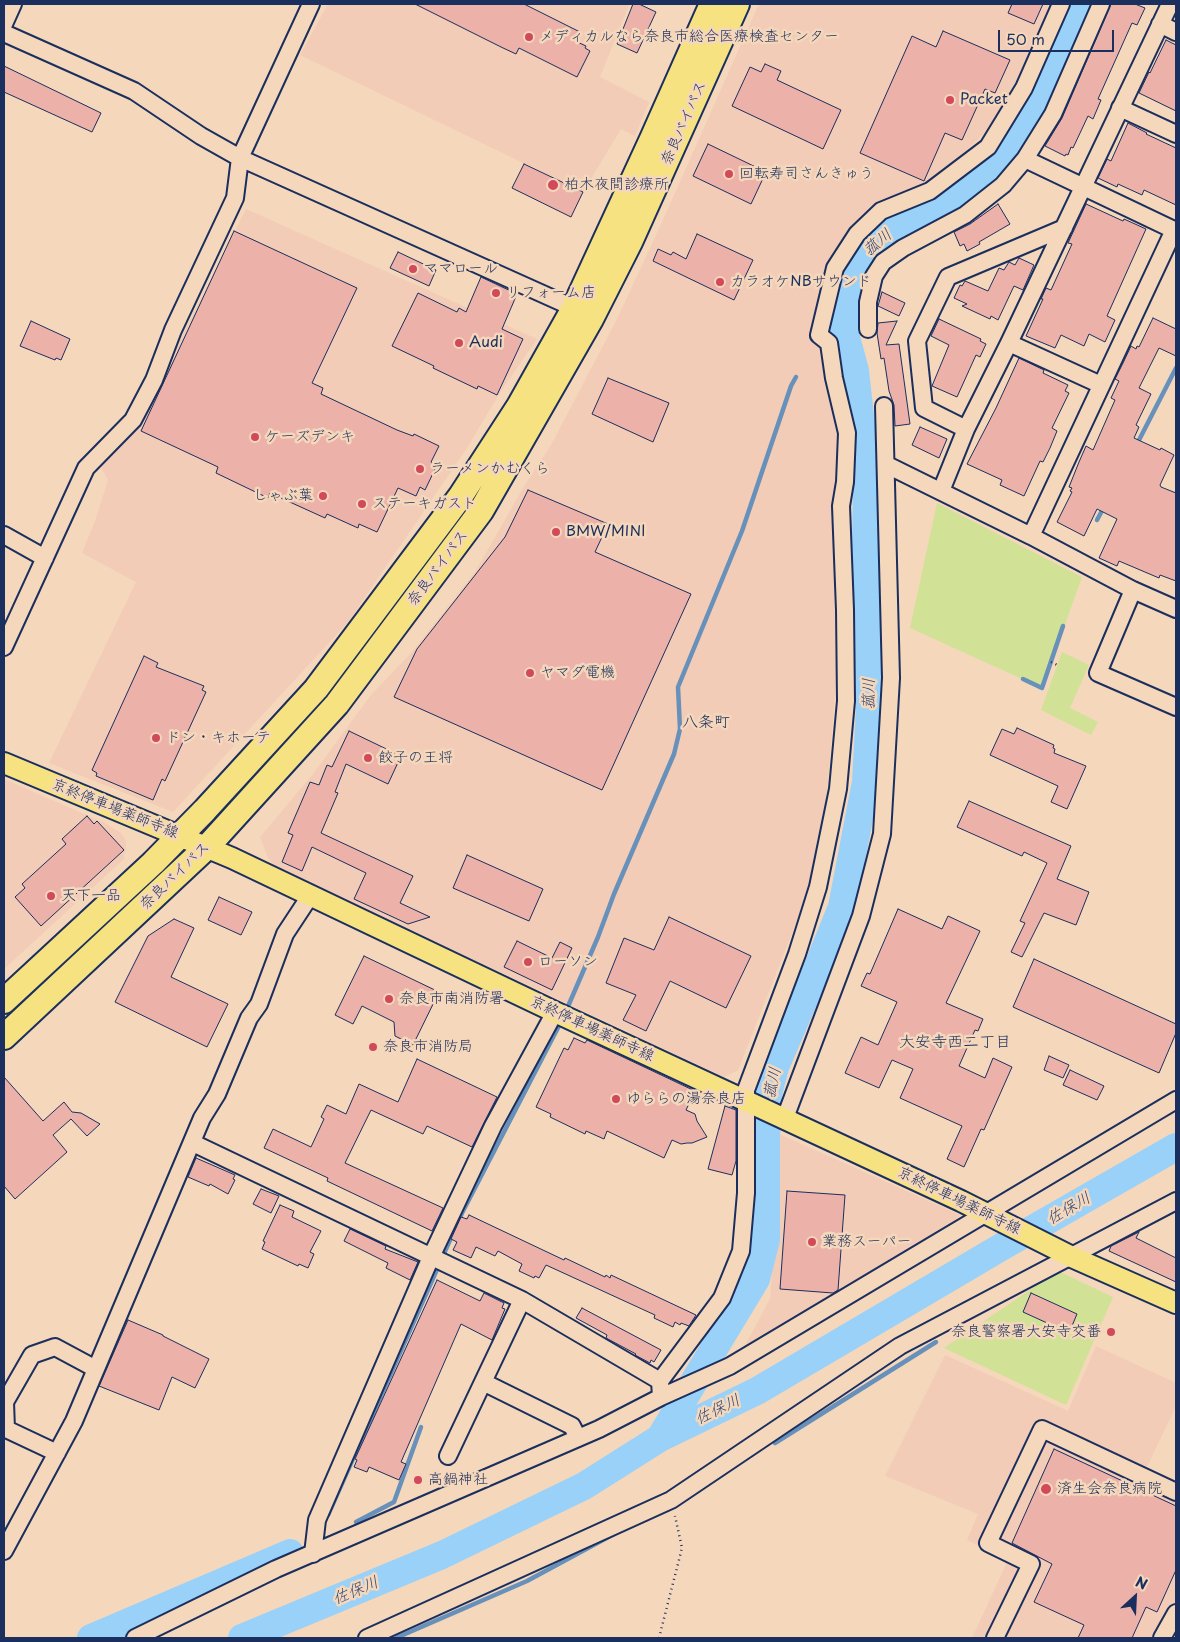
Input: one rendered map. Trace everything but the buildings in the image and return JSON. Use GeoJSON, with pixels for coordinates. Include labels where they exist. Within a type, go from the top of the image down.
{"type":"FeatureCollection","features":[{"type":"Feature","properties":{"kind":"highway","name":"奈良バイパス"},"geometry":{"type":"LineString","coordinates":[[4,1001],[180,835],[316,689],[460,498],[519,406],[574,308],[712,4]]}},
{"type":"Feature","properties":{"kind":"highway","name":"奈良バイパス"},"geometry":{"type":"LineString","coordinates":[[4,1037],[207,847],[337,704],[481,511],[591,319],[626,251],[737,4]]}},
{"type":"Feature","properties":{"kind":"main road","name":"京終停車場薬師寺線"},"geometry":{"type":"LineString","coordinates":[[4,764],[207,847],[991,1216],[1067,1254],[1176,1303]]}},
{"type":"Feature","properties":{"kind":"street"},"geometry":{"type":"LineString","coordinates":[[4,24],[13,4]]}},
{"type":"Feature","properties":{"kind":"street"},"geometry":{"type":"LineString","coordinates":[[4,647],[86,468],[134,420],[154,380],[173,330],[235,198],[240,158],[311,4]]}},
{"type":"Feature","properties":{"kind":"street"},"geometry":{"type":"LineString","coordinates":[[660,1389],[722,1298],[741,1251],[751,1103],[746,1090],[797,954],[818,887],[838,789],[846,701],[841,506],[845,482],[847,433],[834,378],[829,343],[819,335],[835,268],[857,234],[881,211],[930,191],[988,147],[1024,88],[1061,4]]}},
{"type":"Feature","properties":{"kind":"street"},"geometry":{"type":"LineString","coordinates":[[868,329],[868,302],[874,276],[883,262],[903,248],[965,215],[1003,185],[1025,159],[1053,114],[1101,4]]}},
{"type":"Feature","properties":{"kind":"street"},"geometry":{"type":"LineString","coordinates":[[940,491],[966,429],[1009,344],[1170,4]]}},
{"type":"Feature","properties":{"kind":"street"},"geometry":{"type":"LineString","coordinates":[[1160,24],[1176,32]]}},
{"type":"Feature","properties":{"kind":"street"},"geometry":{"type":"LineString","coordinates":[[4,33],[134,91],[201,136],[240,158],[574,308]]}},
{"type":"Feature","properties":{"kind":"street"},"geometry":{"type":"LineString","coordinates":[[1120,108],[1176,134]]}},
{"type":"Feature","properties":{"kind":"street"},"geometry":{"type":"LineString","coordinates":[[1025,159],[1175,231],[1031,536]]}},
{"type":"Feature","properties":{"kind":"street"},"geometry":{"type":"LineString","coordinates":[[966,429],[924,408],[917,341],[948,277],[1064,228]]}},
{"type":"Feature","properties":{"kind":"street"},"geometry":{"type":"LineString","coordinates":[[1009,344],[1101,385]]}},
{"type":"Feature","properties":{"kind":"street"},"geometry":{"type":"LineString","coordinates":[[783,1118],[861,916],[882,834],[891,678],[884,406]]}},
{"type":"Feature","properties":{"kind":"street"},"geometry":{"type":"LineString","coordinates":[[887,465],[1031,536],[1133,590],[1176,609]]}},
{"type":"Feature","properties":{"kind":"street"},"geometry":{"type":"LineString","coordinates":[[4,535],[45,558]]}},
{"type":"Feature","properties":{"kind":"street"},"geometry":{"type":"LineString","coordinates":[[1133,590],[1098,673],[1176,707]]}},
{"type":"Feature","properties":{"kind":"street"},"geometry":{"type":"LineString","coordinates":[[4,1551],[74,1421],[202,1118],[216,1094],[249,1018],[259,1004],[285,934],[310,896]]}},
{"type":"Feature","properties":{"kind":"street"},"geometry":{"type":"LineString","coordinates":[[312,1554],[317,1520],[431,1256],[493,1126],[555,1012]]}},
{"type":"Feature","properties":{"kind":"street"},"geometry":{"type":"LineString","coordinates":[[135,1638],[276,1569],[578,1438],[660,1389],[730,1366],[991,1216],[1176,1100]]}},
{"type":"Feature","properties":{"kind":"street"},"geometry":{"type":"LineString","coordinates":[[193,1143],[522,1300],[660,1389]]}},
{"type":"Feature","properties":{"kind":"street"},"geometry":{"type":"LineString","coordinates":[[367,1638],[671,1500],[900,1346],[1067,1254],[1176,1201]]}},
{"type":"Feature","properties":{"kind":"street"},"geometry":{"type":"LineString","coordinates":[[448,1456],[522,1300]]}},
{"type":"Feature","properties":{"kind":"street"},"geometry":{"type":"LineString","coordinates":[[57,1453],[5,1429],[5,1402],[32,1355],[55,1347],[96,1369]]}},
{"type":"Feature","properties":{"kind":"street"},"geometry":{"type":"LineString","coordinates":[[483,1382],[572,1426],[578,1438]]}},
{"type":"Feature","properties":{"kind":"street"},"geometry":{"type":"LineString","coordinates":[[995,1638],[1031,1564],[988,1543],[1042,1430],[1176,1492]]}},
{"type":"Feature","properties":{"kind":"street"},"geometry":{"type":"LineString","coordinates":[[1162,1638],[1176,1613]]}},
{"type":"Feature","properties":{"kind":"path"},"geometry":{"type":"LineString","coordinates":[[1051,662],[1057,665]]}},
{"type":"Feature","properties":{"kind":"path"},"geometry":{"type":"LineString","coordinates":[[659,1638],[682,1548],[671,1500]]}},
{"type":"Feature","properties":{"kind":"shaded area"},"geometry":{"type":"Polygon","coordinates":[[[328,4],[628,4],[600,77],[649,102],[635,136],[621,129],[583,192],[300,55],[328,4]]]}},
{"type":"Feature","properties":{"kind":"shaded area"},"geometry":{"type":"Polygon","coordinates":[[[759,4],[1052,4],[1017,81],[991,127],[937,178],[884,202],[828,265],[811,338],[823,347],[838,420],[833,508],[836,682],[825,817],[805,900],[738,1070],[724,1077],[276,867],[268,858],[260,837],[313,774],[371,695],[413,651],[475,572],[526,483],[551,445],[617,319],[759,4]]]}},
{"type":"Feature","properties":{"kind":"shaded area"},"geometry":{"type":"Polygon","coordinates":[[[246,209],[537,339],[501,391],[465,451],[348,622],[173,812],[49,763],[136,582],[82,553],[95,521],[108,480],[98,462],[136,427],[246,209]]]}},
{"type":"Feature","properties":{"kind":"shaded area"},"geometry":{"type":"Polygon","coordinates":[[[4,779],[105,823],[121,833],[126,841],[126,847],[123,855],[125,858],[4,969],[4,779]]]}},
{"type":"Feature","properties":{"kind":"shaded area"},"geometry":{"type":"Polygon","coordinates":[[[777,1133],[960,1215],[943,1230],[742,1351],[770,1299],[777,1210],[777,1133]]]}},
{"type":"Feature","properties":{"kind":"shaded area","name":"済生会奈良病院"},"geometry":{"type":"Polygon","coordinates":[[[1096,1346],[1176,1383],[1176,1406],[1146,1469],[1176,1482],[1176,1638],[972,1638],[1008,1560],[967,1540],[978,1514],[885,1476],[945,1355],[1068,1411],[1096,1346]]]}},
{"type":"Feature","properties":{"kind":"green space"},"geometry":{"type":"Polygon","coordinates":[[[937,503],[1082,577],[1042,688],[910,628],[937,503]]]}},
{"type":"Feature","properties":{"kind":"green space"},"geometry":{"type":"Polygon","coordinates":[[[1062,652],[1089,665],[1070,708],[1098,722],[1091,735],[1041,710],[1062,652]]]}},
{"type":"Feature","properties":{"kind":"green space"},"geometry":{"type":"Polygon","coordinates":[[[1058,1271],[1113,1297],[1066,1405],[944,1348],[1058,1271]]]}},
{"type":"Feature","properties":{"kind":"waterway","name":"菰川"},"geometry":{"type":"LineString","coordinates":[[660,1438],[756,1279],[766,1239],[768,1094],[775,1067],[842,907],[866,782],[870,707],[866,546],[867,478],[855,371],[844,330],[848,283],[864,252],[896,228],[965,189],[1005,151],[1032,114],[1079,4]]}},
{"type":"Feature","properties":{"kind":"waterway"},"geometry":{"type":"LineString","coordinates":[[1137,444],[1176,368]]}},
{"type":"Feature","properties":{"kind":"waterway"},"geometry":{"type":"LineString","coordinates":[[566,1011],[674,754],[680,729],[678,687],[742,531],[791,386],[796,377]]}},
{"type":"Feature","properties":{"kind":"waterway"},"geometry":{"type":"LineString","coordinates":[[1097,520],[1104,507]]}},
{"type":"Feature","properties":{"kind":"waterway"},"geometry":{"type":"LineString","coordinates":[[1023,679],[1042,688],[1063,626]]}},
{"type":"Feature","properties":{"kind":"waterway"},"geometry":{"type":"LineString","coordinates":[[328,1515],[462,1213],[562,1020]]}},
{"type":"Feature","properties":{"kind":"waterway","name":"佐保川"},"geometry":{"type":"LineString","coordinates":[[242,1638],[442,1555],[584,1486],[660,1438],[757,1391],[1003,1246],[1176,1147]]}},
{"type":"Feature","properties":{"kind":"waterway"},"geometry":{"type":"LineString","coordinates":[[775,1443],[936,1342]]}},
{"type":"Feature","properties":{"kind":"waterway"},"geometry":{"type":"LineString","coordinates":[[356,1522],[394,1502],[421,1427]]}},
{"type":"Feature","properties":{"kind":"waterway"},"geometry":{"type":"LineString","coordinates":[[396,1638],[527,1581],[614,1534]]}},
{"type":"Feature","properties":{"kind":"waterway"},"geometry":{"type":"LineString","coordinates":[[91,1638],[290,1553]]}},
{"type":"Feature","properties":{"kind":"place","name":"メディカルなら奈良市総合医療検査センター"},"geometry":{"type":"Point","coordinates":[529,37]}},
{"type":"Feature","properties":{"kind":"place","name":"Packet"},"geometry":{"type":"Point","coordinates":[950,100]}},
{"type":"Feature","properties":{"kind":"place","name":"回転寿司さんきゅう"},"geometry":{"type":"Point","coordinates":[729,174]}},
{"type":"Feature","properties":{"kind":"place","name":"柏木夜間診療所"},"geometry":{"type":"Point","coordinates":[553,185]}},
{"type":"Feature","properties":{"kind":"place","name":"ママロール"},"geometry":{"type":"Point","coordinates":[413,269]}},
{"type":"Feature","properties":{"kind":"place","name":"カラオケNBサウンド"},"geometry":{"type":"Point","coordinates":[720,282]}},
{"type":"Feature","properties":{"kind":"place","name":"リフォーム店"},"geometry":{"type":"Point","coordinates":[496,293]}},
{"type":"Feature","properties":{"kind":"place","name":"Audi"},"geometry":{"type":"Point","coordinates":[459,343]}},
{"type":"Feature","properties":{"kind":"place","name":"ケーズデンキ"},"geometry":{"type":"Point","coordinates":[255,437]}},
{"type":"Feature","properties":{"kind":"place","name":"ラーメンかむくら"},"geometry":{"type":"Point","coordinates":[420,469]}},
{"type":"Feature","properties":{"kind":"place","name":"しゃぶ葉"},"geometry":{"type":"Point","coordinates":[323,496]}},
{"type":"Feature","properties":{"kind":"place","name":"ステーキガスト"},"geometry":{"type":"Point","coordinates":[362,504]}},
{"type":"Feature","properties":{"kind":"place","name":"BMW/MINI"},"geometry":{"type":"Point","coordinates":[556,532]}},
{"type":"Feature","properties":{"kind":"place","name":"ヤマダ電機"},"geometry":{"type":"Point","coordinates":[530,673]}},
{"type":"Feature","properties":{"kind":"place","name":"ドン・キホーテ"},"geometry":{"type":"Point","coordinates":[156,738]}},
{"type":"Feature","properties":{"kind":"place","name":"餃子の王将"},"geometry":{"type":"Point","coordinates":[368,758]}},
{"type":"Feature","properties":{"kind":"place","name":"天下一品"},"geometry":{"type":"Point","coordinates":[51,896]}},
{"type":"Feature","properties":{"kind":"place","name":"ローソン"},"geometry":{"type":"Point","coordinates":[528,962]}},
{"type":"Feature","properties":{"kind":"place","name":"奈良市南消防署"},"geometry":{"type":"Point","coordinates":[389,999]}},
{"type":"Feature","properties":{"kind":"place","name":"奈良市消防局"},"geometry":{"type":"Point","coordinates":[373,1047]}},
{"type":"Feature","properties":{"kind":"place","name":"ゆららの湯奈良店"},"geometry":{"type":"Point","coordinates":[616,1099]}},
{"type":"Feature","properties":{"kind":"place","name":"業務スーパー"},"geometry":{"type":"Point","coordinates":[812,1242]}},
{"type":"Feature","properties":{"kind":"place","name":"奈良警察署大安寺交番"},"geometry":{"type":"Point","coordinates":[1111,1332]}},
{"type":"Feature","properties":{"kind":"place","name":"高鍋神社"},"geometry":{"type":"Point","coordinates":[418,1480]}},
{"type":"Feature","properties":{"kind":"place","name":"済生会奈良病院"},"geometry":{"type":"Point","coordinates":[1046,1489]}},
{"type":"Feature","properties":{"kind":"district","name":"八条町"},"geometry":{"type":"Point","coordinates":[706,723]}},
{"type":"Feature","properties":{"kind":"district","name":"大安寺西二丁目"},"geometry":{"type":"Point","coordinates":[955,1043]}}]}
